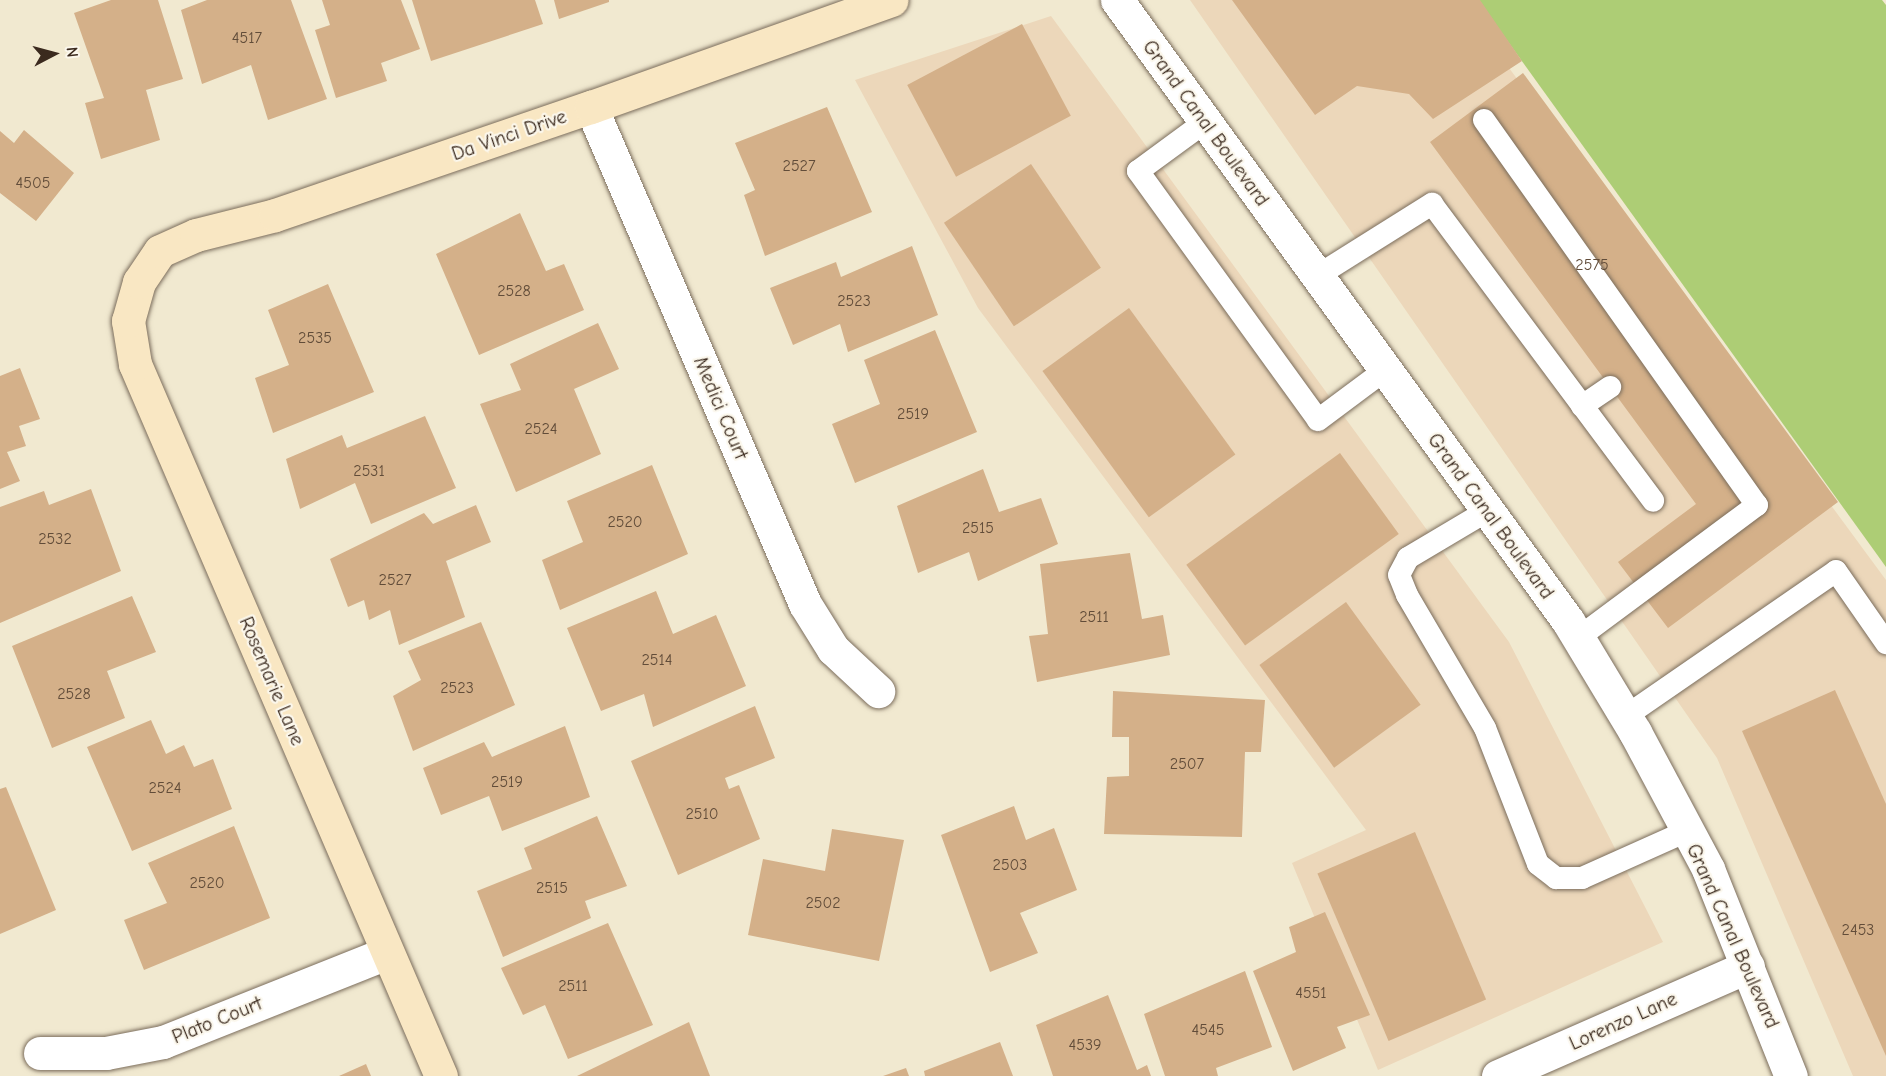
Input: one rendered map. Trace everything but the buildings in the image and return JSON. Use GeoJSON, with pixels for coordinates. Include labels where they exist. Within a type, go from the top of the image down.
{"type":"FeatureCollection","features":[{"type":"Feature","properties":{"kind":"street","name":"Da Vinci Drive"},"geometry":{"type":"LineString","coordinates":[[139,282],[160,251],[196,235],[275,214],[591,107],[891,0]]}},
{"type":"Feature","properties":{"kind":"street","name":"Grand Canal Boulevard"},"geometry":{"type":"LineString","coordinates":[[1117,0],[1578,639],[1626,716],[1707,869],[1791,1076]]}},
{"type":"Feature","properties":{"kind":"street","name":"Medici Court"},"geometry":{"type":"LineString","coordinates":[[591,107],[805,604],[833,649],[878,691]]}},
{"type":"Feature","properties":{"kind":"street","name":"Rosemarie Lane"},"geometry":{"type":"LineString","coordinates":[[139,282],[128,321],[135,364],[441,1076]]}},
{"type":"Feature","properties":{"kind":"street","name":"Plato Court"},"geometry":{"type":"LineString","coordinates":[[40,1053],[106,1053],[163,1042],[387,953]]}},
{"type":"Feature","properties":{"kind":"street","name":"Lorenzo Lane"},"geometry":{"type":"LineString","coordinates":[[1498,1076],[1748,966]]}},
{"type":"Feature","properties":{"kind":"lane"},"geometry":{"type":"LineString","coordinates":[[1484,120],[1757,505],[1578,639]]}},
{"type":"Feature","properties":{"kind":"lane"},"geometry":{"type":"LineString","coordinates":[[1205,122],[1138,171],[1318,420],[1385,370]]}},
{"type":"Feature","properties":{"kind":"lane"},"geometry":{"type":"LineString","coordinates":[[1317,276],[1432,204],[1653,501]]}},
{"type":"Feature","properties":{"kind":"lane"},"geometry":{"type":"LineString","coordinates":[[1582,406],[1610,387]]}},
{"type":"Feature","properties":{"kind":"lane"},"geometry":{"type":"LineString","coordinates":[[1487,511],[1408,558],[1399,575],[1407,595],[1485,728],[1538,864],[1556,878],[1582,878],[1687,831]]}},
{"type":"Feature","properties":{"kind":"lane"},"geometry":{"type":"LineString","coordinates":[[1626,716],[1836,571],[1886,643]]}},
{"type":"Feature","properties":{"kind":"shaded area"},"geometry":{"type":"Polygon","coordinates":[[[1190,0],[1459,0],[1886,580],[1886,1076],[1853,1076],[1717,758],[1190,0]]]}},
{"type":"Feature","properties":{"kind":"shaded area"},"geometry":{"type":"Polygon","coordinates":[[[1051,16],[1509,642],[1663,942],[1378,1070],[1292,863],[1366,830],[978,308],[855,80],[1051,16]]]}},
{"type":"Feature","properties":{"kind":"green space"},"geometry":{"type":"Polygon","coordinates":[[[1478,0],[1882,0],[1886,5],[1886,567],[1478,0]]]}}]}
